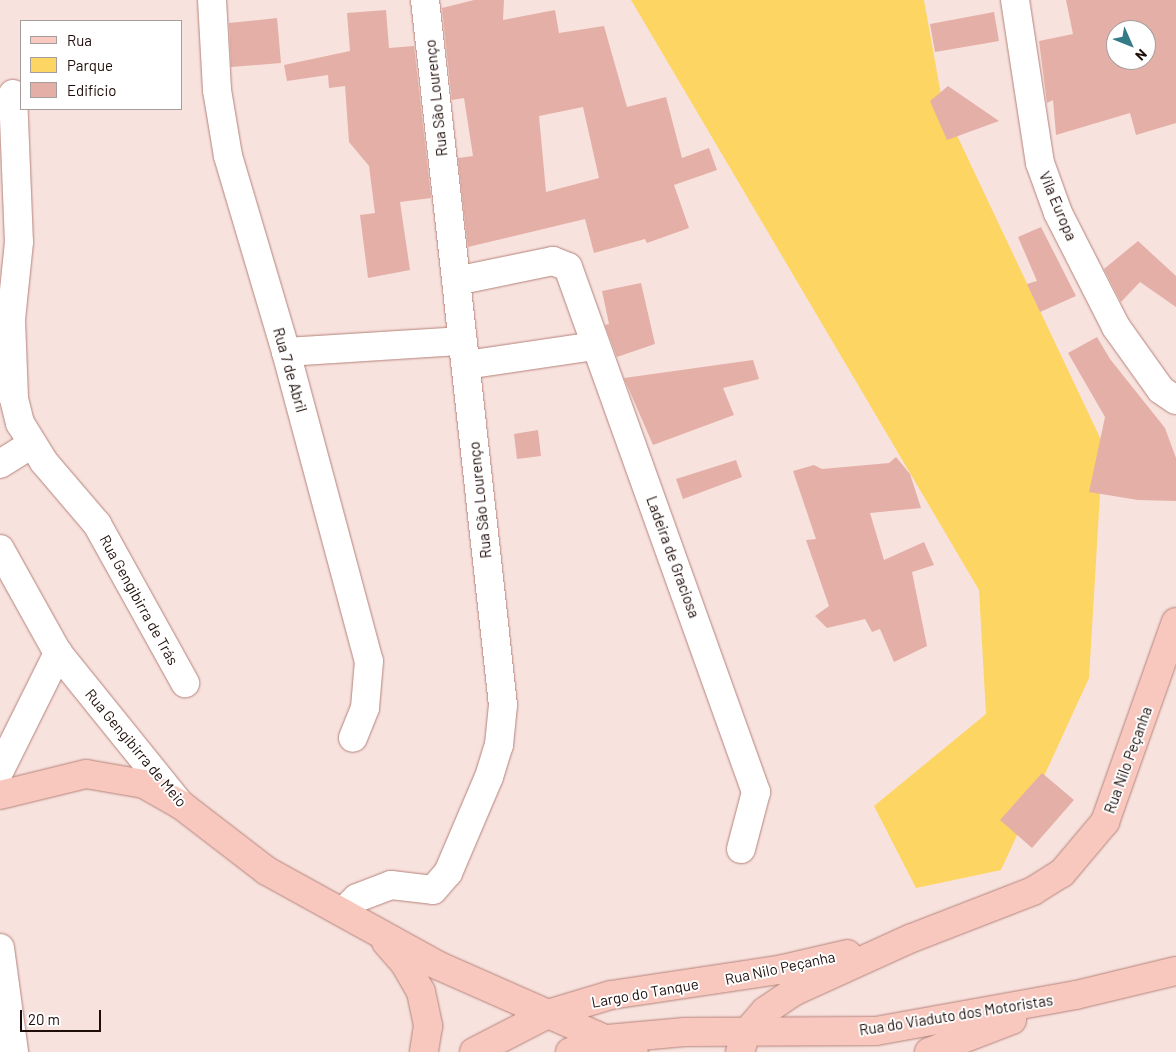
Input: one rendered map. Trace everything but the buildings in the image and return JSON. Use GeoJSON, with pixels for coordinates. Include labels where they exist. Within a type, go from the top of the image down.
{"type":"FeatureCollection","features":[{"type":"Feature","properties":{"kind":"main road","name":"Rua Nilo Peçanha"},"geometry":{"type":"LineString","coordinates":[[743,1042],[765,1011],[796,991],[912,938],[1033,890],[1062,873],[1086,848],[1105,822],[1120,788],[1176,622]]}},
{"type":"Feature","properties":{"kind":"main road"},"geometry":{"type":"LineString","coordinates":[[0,795],[86,774],[144,784],[181,805]]}},
{"type":"Feature","properties":{"kind":"main road","name":"Rua Gengibirra de Meio"},"geometry":{"type":"LineString","coordinates":[[181,805],[267,871],[344,911],[475,984],[634,1052]]}},
{"type":"Feature","properties":{"kind":"main road","name":"Rua Gengibirra de Meio"},"geometry":{"type":"LineString","coordinates":[[373,928],[405,964],[427,1011],[424,1052]]}},
{"type":"Feature","properties":{"kind":"main road","name":"Rua Nilo Peçanha"},"geometry":{"type":"LineString","coordinates":[[706,982],[779,970],[912,938]]}},
{"type":"Feature","properties":{"kind":"main road","name":"Rua do Viaduto dos Motoristas"},"geometry":{"type":"LineString","coordinates":[[743,1042],[876,1031],[1076,995],[1176,971]]}},
{"type":"Feature","properties":{"kind":"main road","name":"Largo do Tanque"},"geometry":{"type":"LineString","coordinates":[[474,1052],[548,1014],[611,995],[706,982]]}},
{"type":"Feature","properties":{"kind":"main road"},"geometry":{"type":"LineString","coordinates":[[427,1011],[443,989],[475,984]]}},
{"type":"Feature","properties":{"kind":"main road","name":"Rua do Viaduto dos Motoristas"},"geometry":{"type":"LineString","coordinates":[[929,1052],[1076,995]]}},
{"type":"Feature","properties":{"kind":"main road"},"geometry":{"type":"LineString","coordinates":[[570,1052],[607,1039],[685,1032],[743,1042]]}},
{"type":"Feature","properties":{"kind":"street","name":"Rua 7 de Abril"},"geometry":{"type":"LineString","coordinates":[[212,0],[217,90],[228,156],[286,352],[369,661],[365,708],[353,738]]}},
{"type":"Feature","properties":{"kind":"street","name":"Rua São Lourenço"},"geometry":{"type":"LineString","coordinates":[[344,911],[372,890],[391,886],[432,890],[441,882],[480,804],[499,745],[503,704],[425,0]]}},
{"type":"Feature","properties":{"kind":"street","name":"Vila Europa"},"geometry":{"type":"LineString","coordinates":[[1015,0],[1040,163],[1058,213],[1116,327],[1169,395],[1176,416]]}},
{"type":"Feature","properties":{"kind":"street","name":"Rua Gengibirra de Trás"},"geometry":{"type":"LineString","coordinates":[[13,94],[19,242],[11,320],[14,399],[20,423],[32,444],[96,524],[185,683]]}},
{"type":"Feature","properties":{"kind":"street","name":"Ladeira de Graciosa"},"geometry":{"type":"LineString","coordinates":[[456,280],[553,261],[568,267],[756,792],[741,849]]}},
{"type":"Feature","properties":{"kind":"street"},"geometry":{"type":"LineString","coordinates":[[286,352],[464,353],[595,346]]}},
{"type":"Feature","properties":{"kind":"street"},"geometry":{"type":"LineString","coordinates":[[0,464],[32,444]]}},
{"type":"Feature","properties":{"kind":"street","name":"Rua Gengibirra de Meio"},"geometry":{"type":"LineString","coordinates":[[0,549],[58,653],[181,805]]}},
{"type":"Feature","properties":{"kind":"street"},"geometry":{"type":"LineString","coordinates":[[0,770],[58,653]]}},
{"type":"Feature","properties":{"kind":"street"},"geometry":{"type":"LineString","coordinates":[[0,948],[14,1052]]}},
{"type":"Feature","properties":{"kind":"green space"},"geometry":{"type":"Polygon","coordinates":[[[631,0],[924,0],[943,106],[1103,444],[1089,678],[1001,870],[916,888],[874,806],[986,714],[979,590],[631,0]]]}}]}
